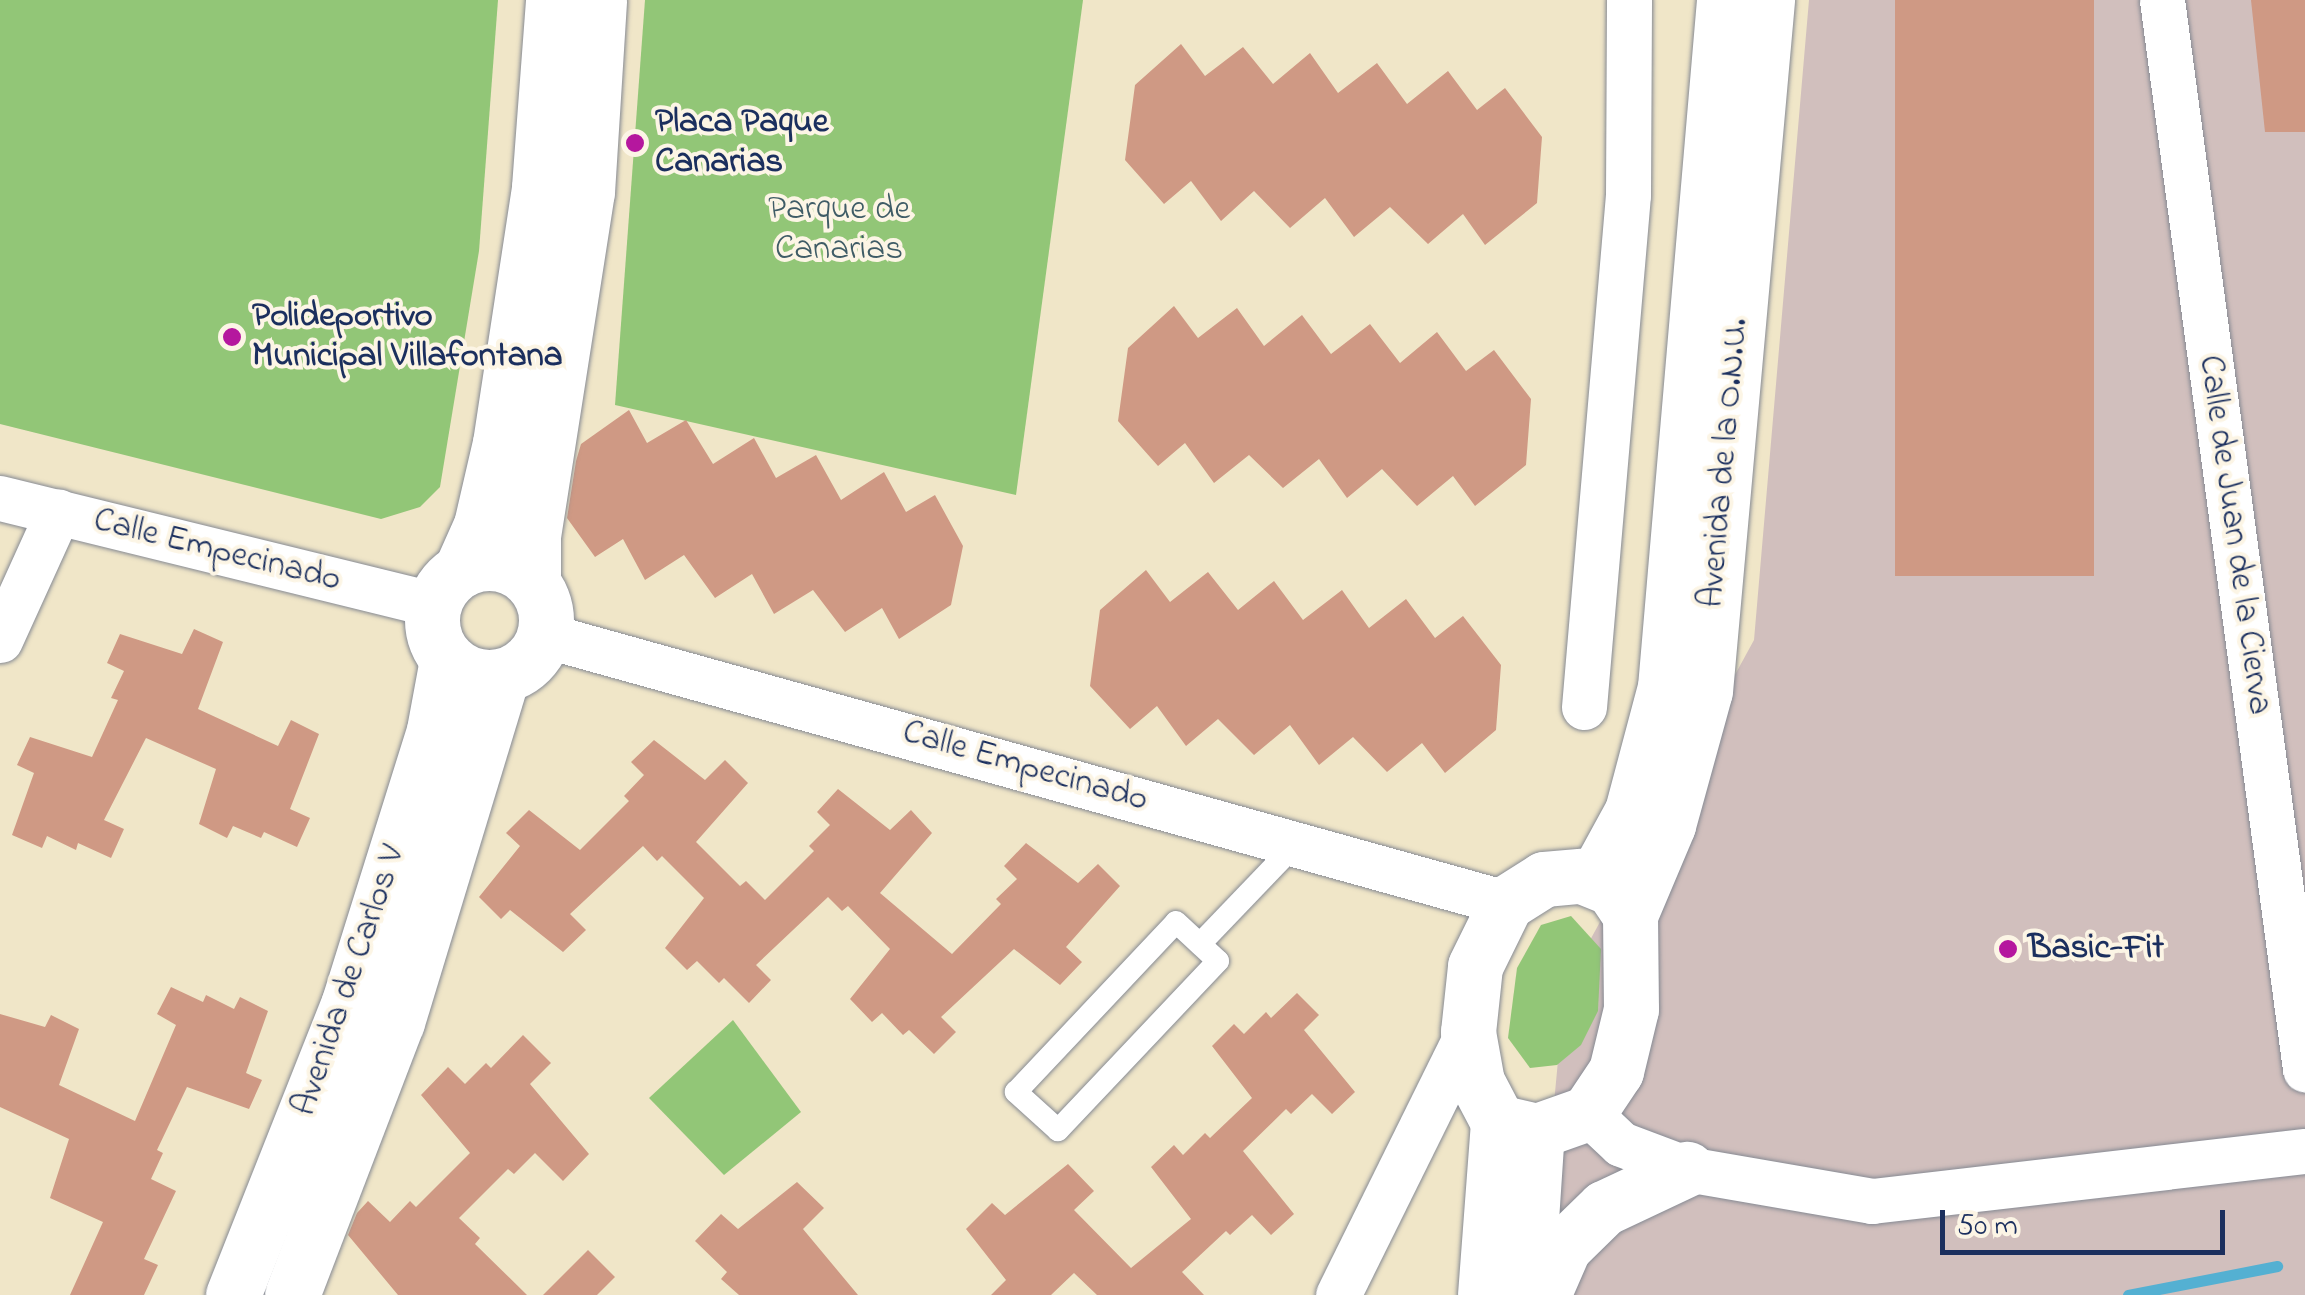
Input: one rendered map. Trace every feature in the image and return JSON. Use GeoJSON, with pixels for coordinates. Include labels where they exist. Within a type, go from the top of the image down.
{"type":"FeatureCollection","features":[{"type":"Feature","properties":{"kind":"street"},"geometry":{"type":"LineString","coordinates":[[553,0],[539,187],[500,443],[481,525],[447,587],[432,630],[447,660],[472,676],[502,676],[533,658],[544,635],[546,614],[533,580],[533,536],[587,192],[599,0]]}},
{"type":"Feature","properties":{"kind":"street"},"geometry":{"type":"LineString","coordinates":[[1584,707],[1628,195],[1629,0]]}},
{"type":"Feature","properties":{"kind":"street","name":"Avenida de la O.N.U."},"geometry":{"type":"LineString","coordinates":[[1613,897],[1665,687],[1724,0]]}},
{"type":"Feature","properties":{"kind":"street","name":"Avenida de la O.N.U."},"geometry":{"type":"LineString","coordinates":[[1613,897],[1668,825],[1704,690],[1768,0]]}},
{"type":"Feature","properties":{"kind":"street","name":"Calle de Juan de la Cierva"},"geometry":{"type":"LineString","coordinates":[[2162,0],[2305,1069]]}},
{"type":"Feature","properties":{"kind":"street","name":"Calle Empecinado"},"geometry":{"type":"LineString","coordinates":[[0,498],[447,587]]}},
{"type":"Feature","properties":{"kind":"street"},"geometry":{"type":"LineString","coordinates":[[0,640],[58,512]]}},
{"type":"Feature","properties":{"kind":"street"},"geometry":{"type":"LineString","coordinates":[[447,587],[486,563],[533,580]]}},
{"type":"Feature","properties":{"kind":"street","name":"Calle Empecinado"},"geometry":{"type":"LineString","coordinates":[[544,635],[1506,903]]}},
{"type":"Feature","properties":{"kind":"street","name":"Avenida de Carlos V"},"geometry":{"type":"LineString","coordinates":[[233,1295],[348,1005],[434,730],[447,660]]}},
{"type":"Feature","properties":{"kind":"street","name":"Avenida de Carlos V"},"geometry":{"type":"LineString","coordinates":[[292,1295],[397,1022],[502,676]]}},
{"type":"Feature","properties":{"kind":"street"},"geometry":{"type":"LineString","coordinates":[[1518,1126],[1588,1113],[1616,1071],[1631,1010],[1613,897],[1544,879],[1506,903],[1476,966],[1468,1032],[1477,1082],[1518,1126],[1526,1295]]}},
{"type":"Feature","properties":{"kind":"street"},"geometry":{"type":"LineString","coordinates":[[1338,1295],[1468,1032]]}},
{"type":"Feature","properties":{"kind":"street"},"geometry":{"type":"LineString","coordinates":[[1588,1113],[1621,1144],[1687,1169],[1872,1202],[2305,1150]]}},
{"type":"Feature","properties":{"kind":"street"},"geometry":{"type":"LineString","coordinates":[[1486,1295],[1518,1126]]}},
{"type":"Feature","properties":{"kind":"street"},"geometry":{"type":"LineString","coordinates":[[1543,1295],[1564,1247],[1604,1208],[1687,1169]]}},
{"type":"Feature","properties":{"kind":"lane"},"geometry":{"type":"LineString","coordinates":[[1200,944],[1296,844]]}},
{"type":"Feature","properties":{"kind":"lane"},"geometry":{"type":"LineString","coordinates":[[1176,922],[1200,944],[1218,961],[1058,1130],[1016,1092],[1176,922]]}},
{"type":"Feature","properties":{"kind":"shaded area"},"geometry":{"type":"Polygon","coordinates":[[[1809,0],[2305,0],[2305,1295],[1536,1295],[1565,986],[1754,640],[1809,0]]]}},
{"type":"Feature","properties":{"kind":"green space","name":"Polideportivo Municipal Villafontana"},"geometry":{"type":"Polygon","coordinates":[[[0,0],[498,0],[479,251],[440,487],[420,507],[381,519],[0,424],[0,0]]]}},
{"type":"Feature","properties":{"kind":"green space","name":"Parque de Canarias"},"geometry":{"type":"Polygon","coordinates":[[[645,0],[1083,0],[1016,495],[615,405],[645,0]]]}},
{"type":"Feature","properties":{"kind":"green space"},"geometry":{"type":"Polygon","coordinates":[[[1571,916],[1601,949],[1598,1011],[1581,1045],[1557,1065],[1530,1068],[1508,1038],[1517,968],[1541,925],[1571,916]]]}},
{"type":"Feature","properties":{"kind":"green space"},"geometry":{"type":"Polygon","coordinates":[[[733,1020],[801,1112],[724,1175],[649,1098],[733,1020]]]}},
{"type":"Feature","properties":{"kind":"building"},"geometry":{"type":"Polygon","coordinates":[[[1895,0],[2094,0],[2094,576],[1895,576],[1895,0]]]}},
{"type":"Feature","properties":{"kind":"building"},"geometry":{"type":"Polygon","coordinates":[[[2251,0],[2305,0],[2305,132],[2265,132],[2251,0]]]}},
{"type":"Feature","properties":{"kind":"building"},"geometry":{"type":"Polygon","coordinates":[[[1181,44],[1205,76],[1243,47],[1273,84],[1310,53],[1338,93],[1377,63],[1407,104],[1448,71],[1477,110],[1505,88],[1542,137],[1537,203],[1485,245],[1463,214],[1428,244],[1390,207],[1354,237],[1325,198],[1290,228],[1254,191],[1221,221],[1191,181],[1164,204],[1125,160],[1135,85],[1181,44]]]}},
{"type":"Feature","properties":{"kind":"building"},"geometry":{"type":"Polygon","coordinates":[[[1174,306],[1198,338],[1237,308],[1264,346],[1302,315],[1331,354],[1370,324],[1400,363],[1437,332],[1466,371],[1494,350],[1531,399],[1526,465],[1475,506],[1453,476],[1417,506],[1382,469],[1347,498],[1319,459],[1283,488],[1249,455],[1214,483],[1185,443],[1158,466],[1118,421],[1128,348],[1174,306]]]}},
{"type":"Feature","properties":{"kind":"building"},"geometry":{"type":"Polygon","coordinates":[[[629,410],[647,443],[686,420],[713,464],[754,438],[776,478],[816,455],[841,500],[884,472],[906,512],[935,495],[963,546],[951,605],[899,639],[882,608],[845,632],[813,590],[774,614],[752,574],[715,598],[684,555],[645,580],[623,539],[595,557],[567,518],[576,461],[581,444],[629,410]]]}},
{"type":"Feature","properties":{"kind":"building"},"geometry":{"type":"Polygon","coordinates":[[[1146,570],[1170,602],[1208,572],[1238,610],[1274,581],[1303,620],[1342,590],[1369,628],[1406,599],[1435,638],[1463,616],[1501,665],[1496,730],[1445,773],[1422,743],[1387,772],[1353,737],[1319,765],[1290,725],[1254,755],[1218,719],[1186,746],[1157,706],[1130,729],[1090,686],[1100,610],[1146,570]]]}},
{"type":"Feature","properties":{"kind":"building"},"geometry":{"type":"Polygon","coordinates":[[[194,629],[223,642],[198,709],[278,746],[291,720],[319,734],[290,809],[310,818],[297,847],[264,832],[261,838],[233,826],[227,838],[199,824],[216,769],[146,738],[104,820],[124,829],[111,858],[78,843],[76,850],[47,836],[42,848],[12,835],[34,773],[17,765],[30,737],[92,757],[118,700],[111,698],[124,671],[107,663],[120,634],[182,654],[194,629]]]}},
{"type":"Feature","properties":{"kind":"building"},"geometry":{"type":"Polygon","coordinates":[[[654,740],[705,780],[725,760],[748,783],[696,842],[740,886],[746,881],[765,900],[814,851],[809,846],[830,825],[817,812],[838,789],[890,830],[911,810],[932,833],[880,893],[952,954],[1001,904],[996,899],[1017,879],[1004,866],[1026,843],[1078,883],[1098,864],[1120,886],[1066,947],[1082,962],[1060,985],[1014,949],[941,1017],[956,1032],[934,1054],[909,1030],[903,1035],[882,1013],[872,1022],[850,999],[890,949],[848,906],[842,911],[828,897],[756,965],[771,980],[749,1003],[724,978],[719,983],[697,961],[687,970],[665,948],[704,898],[662,856],[657,861],[643,846],[570,914],[586,930],[563,952],[510,910],[501,919],[479,897],[520,846],[506,833],[529,810],[580,850],[629,801],[624,796],[644,775],[631,762],[654,740]]]}},
{"type":"Feature","properties":{"kind":"building"},"geometry":{"type":"Polygon","coordinates":[[[171,987],[203,1002],[206,995],[234,1009],[240,997],[268,1011],[246,1073],[262,1080],[249,1109],[187,1087],[157,1150],[163,1153],[151,1179],[176,1191],[144,1259],[158,1265],[144,1295],[70,1295],[103,1222],[50,1198],[69,1139],[0,1107],[0,1014],[45,1027],[51,1015],[79,1029],[59,1085],[135,1121],[176,1025],[157,1014],[171,987]]]}},
{"type":"Feature","properties":{"kind":"building"},"geometry":{"type":"Polygon","coordinates":[[[1297,993],[1319,1015],[1304,1030],[1355,1092],[1332,1114],[1312,1094],[1291,1114],[1286,1109],[1243,1151],[1294,1214],[1271,1235],[1252,1215],[1230,1235],[1226,1231],[1182,1272],[1204,1295],[1097,1295],[1074,1273],[1051,1295],[991,1295],[1006,1280],[966,1229],[992,1203],[1005,1215],[1068,1164],[1094,1191],[1074,1210],[1131,1268],[1191,1219],[1151,1167],[1174,1145],[1183,1155],[1205,1133],[1210,1138],[1252,1098],[1212,1046],[1234,1024],[1244,1034],[1266,1012],[1271,1018],[1297,993]]]}},
{"type":"Feature","properties":{"kind":"building"},"geometry":{"type":"Polygon","coordinates":[[[523,1035],[551,1063],[530,1084],[589,1154],[563,1181],[535,1153],[514,1174],[508,1169],[459,1218],[480,1238],[475,1244],[527,1295],[398,1295],[348,1235],[357,1213],[368,1201],[390,1222],[410,1201],[416,1207],[470,1153],[421,1095],[448,1067],[465,1084],[486,1063],[491,1068],[523,1035]]]}},
{"type":"Feature","properties":{"kind":"building"},"geometry":{"type":"Polygon","coordinates":[[[797,1182],[824,1208],[803,1229],[858,1295],[739,1295],[721,1279],[727,1272],[695,1241],[721,1214],[738,1229],[797,1182]]]}},
{"type":"Feature","properties":{"kind":"building"},"geometry":{"type":"Polygon","coordinates":[[[588,1250],[615,1277],[597,1295],[543,1295],[588,1250]]]}},
{"type":"Feature","properties":{"kind":"waterway"},"geometry":{"type":"LineString","coordinates":[[2128,1295],[2277,1266]]}},
{"type":"Feature","properties":{"kind":"place","name":"Placa Paque Canarias"},"geometry":{"type":"Point","coordinates":[635,143]}},
{"type":"Feature","properties":{"kind":"place","name":"Polideportivo Municipal Villafontana"},"geometry":{"type":"Point","coordinates":[232,337]}},
{"type":"Feature","properties":{"kind":"place","name":"Basic-Fit"},"geometry":{"type":"Point","coordinates":[2008,949]}}]}
